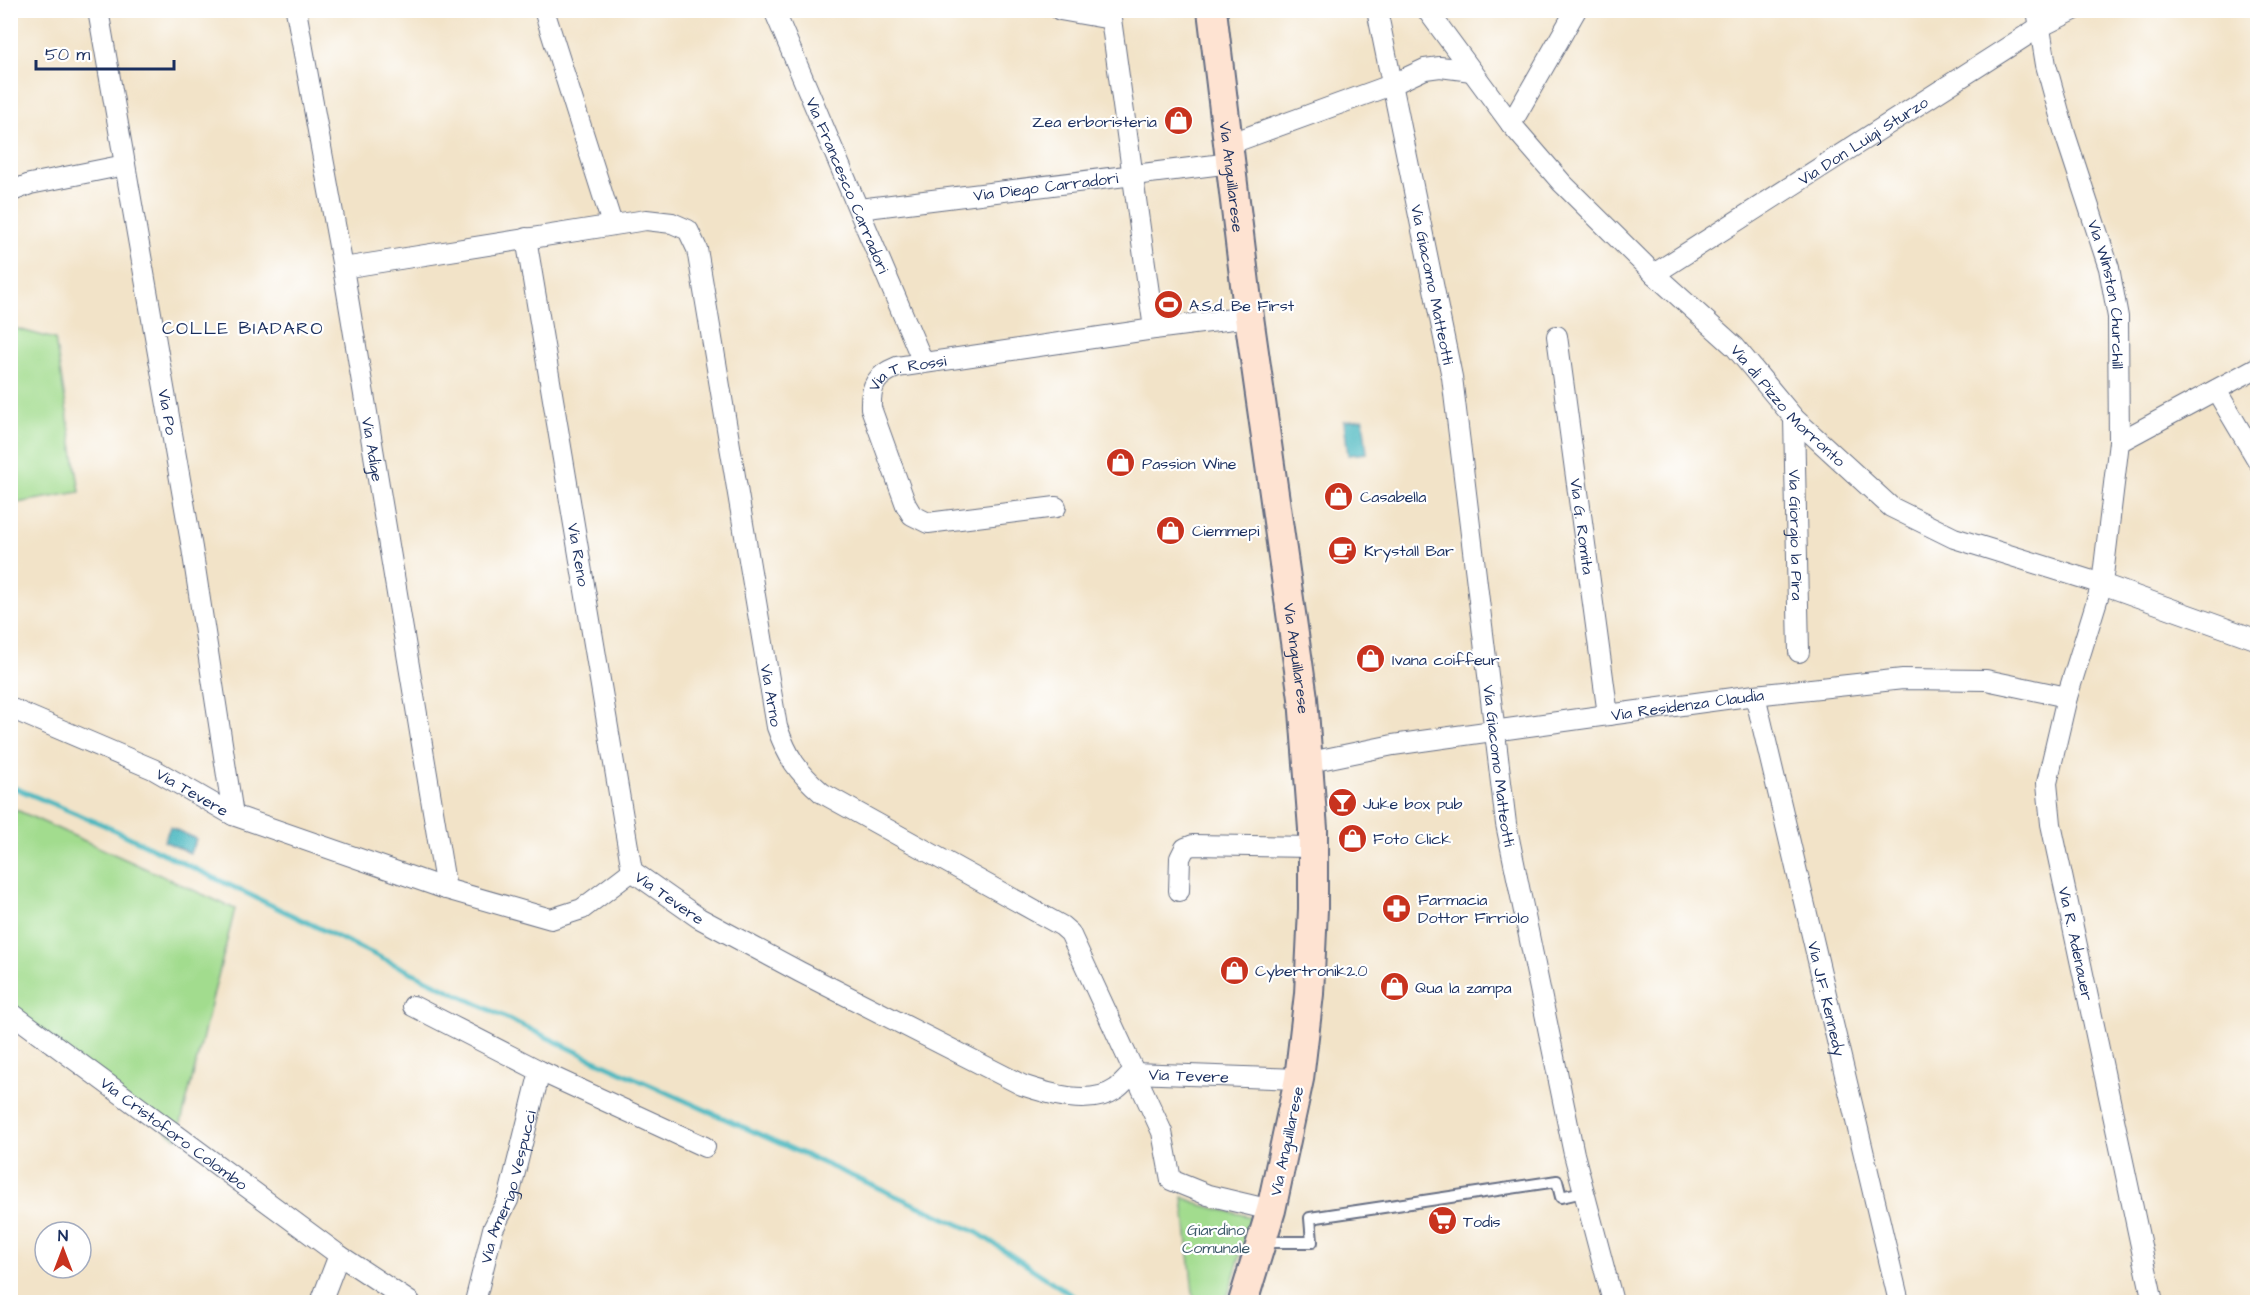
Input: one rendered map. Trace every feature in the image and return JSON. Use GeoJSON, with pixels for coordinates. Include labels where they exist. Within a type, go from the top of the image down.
{"type":"FeatureCollection","features":[{"type":"Feature","properties":{"kind":"main road","name":"Via Anguillarese"},"geometry":{"type":"LineString","coordinates":[[1212,10],[1249,317],[1303,698],[1310,762],[1313,847],[1309,994],[1299,1079],[1271,1210],[1243,1302]]}},
{"type":"Feature","properties":{"kind":"street","name":"Via Po"},"geometry":{"type":"LineString","coordinates":[[98,10],[192,548],[233,815]]}},
{"type":"Feature","properties":{"kind":"street","name":"Via Adige"},"geometry":{"type":"LineString","coordinates":[[296,10],[343,268],[446,889]]}},
{"type":"Feature","properties":{"kind":"street"},"geometry":{"type":"LineString","coordinates":[[343,268],[612,224],[544,10]]}},
{"type":"Feature","properties":{"kind":"street","name":"Via Francesco Carradori"},"geometry":{"type":"LineString","coordinates":[[774,10],[923,362]]}},
{"type":"Feature","properties":{"kind":"street"},"geometry":{"type":"LineString","coordinates":[[1060,10],[1111,19],[1154,329]]}},
{"type":"Feature","properties":{"kind":"street","name":"Via Giacomo Matteotti"},"geometry":{"type":"LineString","coordinates":[[1377,10],[1452,376],[1506,824],[1583,1192],[1613,1302]]}},
{"type":"Feature","properties":{"kind":"street","name":"Via di Pizzo Morronto"},"geometry":{"type":"LineString","coordinates":[[1427,10],[1511,124],[1562,183],[1654,274],[1735,347],[1794,418],[1891,507],[1954,538],[2102,584],[2257,642]]}},
{"type":"Feature","properties":{"kind":"street"},"geometry":{"type":"LineString","coordinates":[[1511,124],[1576,10]]}},
{"type":"Feature","properties":{"kind":"street","name":"Via Don Luigi Sturzo"},"geometry":{"type":"LineString","coordinates":[[1654,274],[2037,19],[2074,10]]}},
{"type":"Feature","properties":{"kind":"street","name":"Via Winston Churchill"},"geometry":{"type":"LineString","coordinates":[[2037,19],[2065,134],[2109,268],[2118,317],[2119,441],[2102,584]]}},
{"type":"Feature","properties":{"kind":"street","name":"Via Diego Carradori"},"geometry":{"type":"LineString","coordinates":[[859,209],[1133,175],[1230,153],[1425,69],[1440,67],[1472,71]]}},
{"type":"Feature","properties":{"kind":"street"},"geometry":{"type":"LineString","coordinates":[[10,192],[30,184],[125,165]]}},
{"type":"Feature","properties":{"kind":"street","name":"Via Arno"},"geometry":{"type":"LineString","coordinates":[[612,224],[661,221],[688,230],[694,237],[777,727],[786,753],[800,774],[822,793],[1071,933],[1133,1072]]}},
{"type":"Feature","properties":{"kind":"street","name":"Via Reno"},"geometry":{"type":"LineString","coordinates":[[526,238],[633,871]]}},
{"type":"Feature","properties":{"kind":"street","name":"Via T. Rossi"},"geometry":{"type":"LineString","coordinates":[[1056,507],[928,523],[912,515],[906,505],[871,408],[870,393],[876,379],[885,372],[923,362],[1249,317]]}},
{"type":"Feature","properties":{"kind":"street","name":"Via G. Romita"},"geometry":{"type":"LineString","coordinates":[[1557,336],[1608,715]]}},
{"type":"Feature","properties":{"kind":"street"},"geometry":{"type":"LineString","coordinates":[[2119,441],[2258,367]]}},
{"type":"Feature","properties":{"kind":"street"},"geometry":{"type":"LineString","coordinates":[[2216,390],[2258,461]]}},
{"type":"Feature","properties":{"kind":"street","name":"Via Giorgio la Pira"},"geometry":{"type":"LineString","coordinates":[[1794,418],[1798,652]]}},
{"type":"Feature","properties":{"kind":"street","name":"Via R. Adenauer"},"geometry":{"type":"LineString","coordinates":[[2102,584],[2067,697],[2047,783],[2051,824],[2153,1302]]}},
{"type":"Feature","properties":{"kind":"street","name":"Via Residenza Claudia"},"geometry":{"type":"LineString","coordinates":[[1310,762],[1393,746],[1608,715],[1755,695],[1903,679],[1986,680],[2067,697]]}},
{"type":"Feature","properties":{"kind":"street","name":"Via J.F. Kennedy"},"geometry":{"type":"LineString","coordinates":[[1755,695],[1899,1302]]}},
{"type":"Feature","properties":{"kind":"street","name":"Via Tevere"},"geometry":{"type":"LineString","coordinates":[[10,708],[153,770],[233,815],[446,889],[551,919],[582,909],[633,871],[709,923],[1022,1085],[1060,1095],[1092,1097],[1115,1090],[1133,1072],[1299,1079]]}},
{"type":"Feature","properties":{"kind":"street"},"geometry":{"type":"LineString","coordinates":[[1179,891],[1180,858],[1185,848],[1193,845],[1313,847]]}},
{"type":"Feature","properties":{"kind":"street"},"geometry":{"type":"LineString","coordinates":[[413,1006],[540,1071],[705,1147]]}},
{"type":"Feature","properties":{"kind":"street","name":"Via Cristoforo Colombo"},"geometry":{"type":"LineString","coordinates":[[10,1012],[339,1254],[411,1302]]}},
{"type":"Feature","properties":{"kind":"street","name":"Via Amerigo Vespucci"},"geometry":{"type":"LineString","coordinates":[[475,1302],[494,1229],[508,1200],[540,1071]]}},
{"type":"Feature","properties":{"kind":"street"},"geometry":{"type":"LineString","coordinates":[[1133,1072],[1162,1132],[1171,1180],[1208,1195],[1271,1210]]}},
{"type":"Feature","properties":{"kind":"street"},"geometry":{"type":"LineString","coordinates":[[321,1302],[339,1254]]}},
{"type":"Feature","properties":{"kind":"lane"},"geometry":{"type":"LineString","coordinates":[[1262,1242],[1312,1242],[1310,1218],[1557,1181],[1561,1197],[1583,1192]]}},
{"type":"Feature","properties":{"kind":"green space"},"geometry":{"type":"Polygon","coordinates":[[[10,327],[55,339],[80,492],[11,504],[10,327]]]}},
{"type":"Feature","properties":{"kind":"green space"},"geometry":{"type":"Polygon","coordinates":[[[10,807],[235,909],[177,1139],[11,1015],[10,807]]]}},
{"type":"Feature","properties":{"kind":"green space","name":"Giardino Comunale"},"geometry":{"type":"Polygon","coordinates":[[[1183,1197],[1201,1205],[1252,1217],[1226,1302],[1194,1302],[1183,1197]]]}},
{"type":"Feature","properties":{"kind":"water"},"geometry":{"type":"Polygon","coordinates":[[[1363,419],[1367,453],[1348,455],[1344,421],[1363,419]]]}},
{"type":"Feature","properties":{"kind":"water"},"geometry":{"type":"Polygon","coordinates":[[[170,827],[196,839],[190,853],[164,841],[170,827]]]}},
{"type":"Feature","properties":{"kind":"waterway"},"geometry":{"type":"LineString","coordinates":[[10,786],[106,826],[588,1057],[978,1233],[1082,1302]]}},
{"type":"Feature","properties":{"kind":"place","name":"Zea erboristeria"},"geometry":{"type":"Point","coordinates":[1178,121]}},
{"type":"Feature","properties":{"kind":"place","name":"A.S.d. Be First"},"geometry":{"type":"Point","coordinates":[1168,305]}},
{"type":"Feature","properties":{"kind":"place","name":"Passion Wine"},"geometry":{"type":"Point","coordinates":[1121,463]}},
{"type":"Feature","properties":{"kind":"place","name":"Casabella"},"geometry":{"type":"Point","coordinates":[1339,496]}},
{"type":"Feature","properties":{"kind":"place","name":"Ciemmepi"},"geometry":{"type":"Point","coordinates":[1171,530]}},
{"type":"Feature","properties":{"kind":"place","name":"Krystall Bar"},"geometry":{"type":"Point","coordinates":[1343,550]}},
{"type":"Feature","properties":{"kind":"place","name":"Ivana coiffeur"},"geometry":{"type":"Point","coordinates":[1371,659]}},
{"type":"Feature","properties":{"kind":"place","name":"Juke box pub"},"geometry":{"type":"Point","coordinates":[1342,803]}},
{"type":"Feature","properties":{"kind":"place","name":"Foto Click"},"geometry":{"type":"Point","coordinates":[1352,838]}},
{"type":"Feature","properties":{"kind":"place","name":"Farmacia Dottor Firriolo"},"geometry":{"type":"Point","coordinates":[1397,908]}},
{"type":"Feature","properties":{"kind":"place","name":"Cybertronik2.0"},"geometry":{"type":"Point","coordinates":[1234,970]}},
{"type":"Feature","properties":{"kind":"place","name":"Qua la zampa"},"geometry":{"type":"Point","coordinates":[1394,987]}},
{"type":"Feature","properties":{"kind":"place","name":"Todis"},"geometry":{"type":"Point","coordinates":[1442,1221]}},
{"type":"Feature","properties":{"kind":"district","name":"COLLE BIADARO"},"geometry":{"type":"Point","coordinates":[243,328]}}]}
